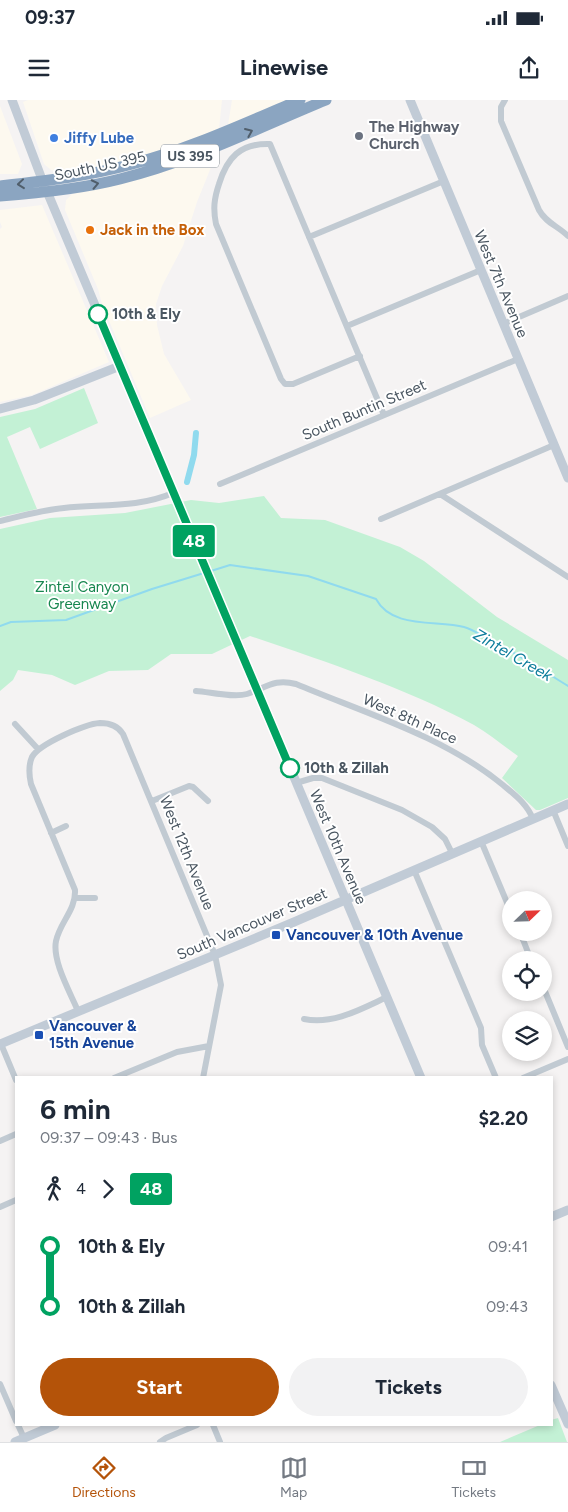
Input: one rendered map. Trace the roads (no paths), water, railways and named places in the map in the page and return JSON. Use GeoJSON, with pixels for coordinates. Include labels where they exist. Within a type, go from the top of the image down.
{"type":"FeatureCollection","features":[{"type":"Feature","properties":{"kind":"highway","name":"South US 395"},"geometry":{"type":"LineString","coordinates":[[45,187],[160,156],[300,100]]}},
{"type":"Feature","properties":{"kind":"highway","name":"South US 395"},"geometry":{"type":"LineString","coordinates":[[45,187],[119,179],[166,166],[326,100]]}},
{"type":"Feature","properties":{"kind":"highway","name":"US 395"},"geometry":{"type":"LineString","coordinates":[[0,186],[45,187]]}},
{"type":"Feature","properties":{"kind":"highway","name":"US 395"},"geometry":{"type":"LineString","coordinates":[[0,196],[45,187]]}},
{"type":"Feature","properties":{"kind":"street","name":"West 10th Avenue"},"geometry":{"type":"LineString","coordinates":[[12,100],[45,187],[420,1076]]}},
{"type":"Feature","properties":{"kind":"street","name":"West 7th Avenue"},"geometry":{"type":"LineString","coordinates":[[410,100],[568,478]]}},
{"type":"Feature","properties":{"kind":"street"},"geometry":{"type":"LineString","coordinates":[[505,100],[501,107],[501,121],[539,210],[546,221],[558,227],[568,236]]}},
{"type":"Feature","properties":{"kind":"street"},"geometry":{"type":"LineString","coordinates":[[360,356],[293,384],[285,384],[281,379],[220,236],[214,213],[215,197],[224,168],[233,156],[242,150],[270,144],[360,356],[384,415]]}},
{"type":"Feature","properties":{"kind":"street"},"geometry":{"type":"LineString","coordinates":[[309,237],[444,181]]}},
{"type":"Feature","properties":{"kind":"street"},"geometry":{"type":"LineString","coordinates":[[347,326],[481,270]]}},
{"type":"Feature","properties":{"kind":"street"},"geometry":{"type":"LineString","coordinates":[[503,324],[568,296]]}},
{"type":"Feature","properties":{"kind":"street","name":"South Buntin Street"},"geometry":{"type":"LineString","coordinates":[[220,484],[518,359]]}},
{"type":"Feature","properties":{"kind":"street"},"geometry":{"type":"LineString","coordinates":[[0,409],[34,400],[120,366]]}},
{"type":"Feature","properties":{"kind":"street"},"geometry":{"type":"LineString","coordinates":[[381,519],[554,445]]}},
{"type":"Feature","properties":{"kind":"street"},"geometry":{"type":"LineString","coordinates":[[0,521],[64,508],[140,503],[159,499],[173,493]]}},
{"type":"Feature","properties":{"kind":"street"},"geometry":{"type":"LineString","coordinates":[[440,494],[568,577]]}},
{"type":"Feature","properties":{"kind":"street","name":"West 8th Place"},"geometry":{"type":"LineString","coordinates":[[196,691],[239,695],[247,694],[279,681],[296,684],[436,742],[474,764],[496,780],[527,806],[533,819]]}},
{"type":"Feature","properties":{"kind":"street","name":"West 12th Avenue"},"geometry":{"type":"LineString","coordinates":[[38,749],[60,737],[92,724],[107,723],[120,729],[152,801],[215,955],[221,985],[203,1076]]}},
{"type":"Feature","properties":{"kind":"street"},"geometry":{"type":"LineString","coordinates":[[16,724],[38,749],[32,758],[29,774],[31,784],[72,881],[75,898],[73,907],[56,940],[56,949],[58,962],[78,1012]]}},
{"type":"Feature","properties":{"kind":"street"},"geometry":{"type":"LineString","coordinates":[[296,783],[313,778],[322,778],[402,810],[439,833],[452,853]]}},
{"type":"Feature","properties":{"kind":"street"},"geometry":{"type":"LineString","coordinates":[[152,801],[189,786],[193,787],[208,801]]}},
{"type":"Feature","properties":{"kind":"street","name":"South Vancouver Street"},"geometry":{"type":"LineString","coordinates":[[0,1043],[346,900],[568,804]]}},
{"type":"Feature","properties":{"kind":"street"},"geometry":{"type":"LineString","coordinates":[[553,810],[568,846]]}},
{"type":"Feature","properties":{"kind":"street"},"geometry":{"type":"LineString","coordinates":[[51,832],[66,826]]}},
{"type":"Feature","properties":{"kind":"street"},"geometry":{"type":"LineString","coordinates":[[481,841],[502,891]]}},
{"type":"Feature","properties":{"kind":"street"},"geometry":{"type":"LineString","coordinates":[[414,870],[481,1028],[482,1045],[495,1076]]}},
{"type":"Feature","properties":{"kind":"street"},"geometry":{"type":"LineString","coordinates":[[75,898],[95,898]]}},
{"type":"Feature","properties":{"kind":"street"},"geometry":{"type":"LineString","coordinates":[[304,1019],[326,1021],[353,1012],[387,997]]}},
{"type":"Feature","properties":{"kind":"street"},"geometry":{"type":"LineString","coordinates":[[549,1001],[568,1046]]}},
{"type":"Feature","properties":{"kind":"street"},"geometry":{"type":"LineString","coordinates":[[0,1043],[15,1078]]}},
{"type":"Feature","properties":{"kind":"street"},"geometry":{"type":"LineString","coordinates":[[119,1076],[177,1052],[209,1046]]}},
{"type":"Feature","properties":{"kind":"street"},"geometry":{"type":"LineString","coordinates":[[528,1076],[568,1059]]}},
{"type":"Feature","properties":{"kind":"street"},"geometry":{"type":"LineString","coordinates":[[0,1140],[15,1134]]}},
{"type":"Feature","properties":{"kind":"street"},"geometry":{"type":"LineString","coordinates":[[0,1207],[15,1200]]}},
{"type":"Feature","properties":{"kind":"street"},"geometry":{"type":"LineString","coordinates":[[553,1216],[568,1210]]}},
{"type":"Feature","properties":{"kind":"street"},"geometry":{"type":"LineString","coordinates":[[0,1384],[15,1419]]}},
{"type":"Feature","properties":{"kind":"street"},"geometry":{"type":"LineString","coordinates":[[553,1390],[568,1424]]}},
{"type":"Feature","properties":{"kind":"street"},"geometry":{"type":"LineString","coordinates":[[18,1426],[24,1438]]}},
{"type":"Feature","properties":{"kind":"street"},"geometry":{"type":"LineString","coordinates":[[15,1442],[53,1426]]}},
{"type":"Feature","properties":{"kind":"street"},"geometry":{"type":"LineString","coordinates":[[160,1442],[195,1426]]}},
{"type":"Feature","properties":{"kind":"street"},"geometry":{"type":"LineString","coordinates":[[213,1426],[220,1442]]}},
{"type":"Feature","properties":{"kind":"waterway"},"geometry":{"type":"LineString","coordinates":[[187,482],[194,455],[196,433]]}},
{"type":"Feature","properties":{"kind":"waterway","name":"Zintel Creek"},"geometry":{"type":"LineString","coordinates":[[211,571],[230,565],[308,576],[376,599],[383,609],[403,619],[470,629],[568,686]]}},
{"type":"Feature","properties":{"kind":"waterway","name":"Zintel Creek"},"geometry":{"type":"LineString","coordinates":[[0,626],[11,622],[66,620],[152,589],[204,573]]}},
{"type":"Feature","properties":{"kind":"place","name":"The Highway Church"},"geometry":{"type":"Point","coordinates":[359,136]}},
{"type":"Feature","properties":{"kind":"place","name":"Jiffy Lube"},"geometry":{"type":"Point","coordinates":[54,138]}},
{"type":"Feature","properties":{"kind":"place","name":"Jack in the Box"},"geometry":{"type":"Point","coordinates":[90,230]}},
{"type":"Feature","properties":{"kind":"place","name":"10th & Ely"},"geometry":{"type":"Point","coordinates":[98,314]}},
{"type":"Feature","properties":{"kind":"place","name":"10th & Zillah"},"geometry":{"type":"Point","coordinates":[290,768]}},
{"type":"Feature","properties":{"kind":"place","name":"Vancouver & 10th Avenue"},"geometry":{"type":"Point","coordinates":[276,935]}},
{"type":"Feature","properties":{"kind":"place","name":"Vancouver & 15th Avenue"},"geometry":{"type":"Point","coordinates":[39,1035]}},
{"type":"Feature","properties":{"kind":"park label","name":"Zintel Canyon Greenway"},"geometry":{"type":"Point","coordinates":[82,596]}}]}
